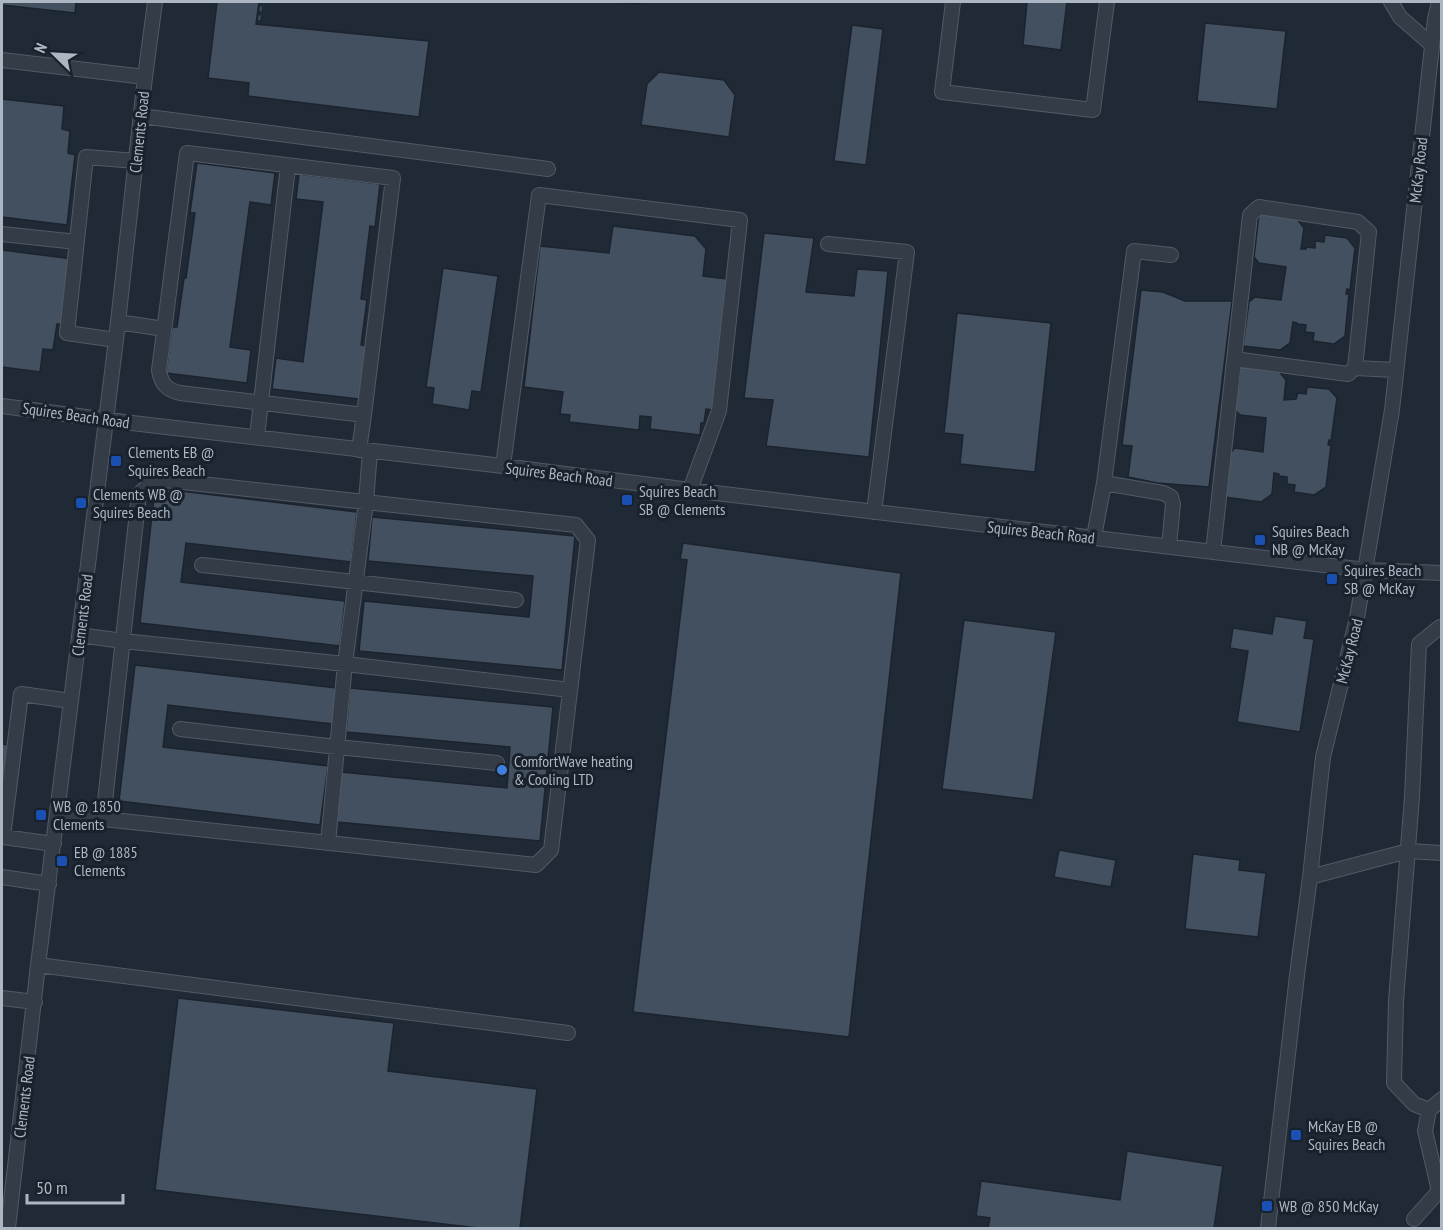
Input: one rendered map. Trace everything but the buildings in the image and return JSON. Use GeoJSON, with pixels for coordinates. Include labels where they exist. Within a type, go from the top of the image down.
{"type":"FeatureCollection","features":[{"type":"Feature","properties":{"kind":"street","name":"Clements Road"},"geometry":{"type":"LineString","coordinates":[[8,1228],[38,965],[107,419],[145,77],[156,2]]}},
{"type":"Feature","properties":{"kind":"street"},"geometry":{"type":"LineString","coordinates":[[953,2],[942,92],[1093,110],[1107,2]]}},
{"type":"Feature","properties":{"kind":"street"},"geometry":{"type":"LineString","coordinates":[[1391,2],[1400,17],[1432,45]]}},
{"type":"Feature","properties":{"kind":"street","name":"McKay Road"},"geometry":{"type":"LineString","coordinates":[[1268,1228],[1323,757],[1357,618],[1392,410],[1432,45],[1439,2]]}},
{"type":"Feature","properties":{"kind":"street"},"geometry":{"type":"LineString","coordinates":[[2,60],[145,77]]}},
{"type":"Feature","properties":{"kind":"street"},"geometry":{"type":"LineString","coordinates":[[141,116],[548,169]]}},
{"type":"Feature","properties":{"kind":"street"},"geometry":{"type":"LineString","coordinates":[[328,843],[345,664],[366,502],[364,415],[393,178],[186,153],[159,370],[167,388],[180,393],[364,415]]}},
{"type":"Feature","properties":{"kind":"street"},"geometry":{"type":"LineString","coordinates":[[116,340],[67,333],[86,158],[136,161]]}},
{"type":"Feature","properties":{"kind":"street"},"geometry":{"type":"LineString","coordinates":[[256,437],[288,166]]}},
{"type":"Feature","properties":{"kind":"street"},"geometry":{"type":"LineString","coordinates":[[503,466],[538,195],[740,220],[719,411],[690,490]]}},
{"type":"Feature","properties":{"kind":"street"},"geometry":{"type":"LineString","coordinates":[[1213,552],[1234,359],[1250,215],[1259,207],[1358,222],[1370,232],[1355,368],[1348,374],[1234,359]]}},
{"type":"Feature","properties":{"kind":"street"},"geometry":{"type":"LineString","coordinates":[[2,234],[77,242]]}},
{"type":"Feature","properties":{"kind":"street"},"geometry":{"type":"LineString","coordinates":[[828,244],[907,252],[874,512]]}},
{"type":"Feature","properties":{"kind":"street"},"geometry":{"type":"LineString","coordinates":[[1094,537],[1104,483],[1134,252],[1171,255]]}},
{"type":"Feature","properties":{"kind":"street"},"geometry":{"type":"LineString","coordinates":[[118,322],[164,328]]}},
{"type":"Feature","properties":{"kind":"street"},"geometry":{"type":"LineString","coordinates":[[1355,368],[1395,370]]}},
{"type":"Feature","properties":{"kind":"street","name":"Squires Beach Road"},"geometry":{"type":"LineString","coordinates":[[2,405],[365,451],[1366,570],[1442,573]]}},
{"type":"Feature","properties":{"kind":"street"},"geometry":{"type":"LineString","coordinates":[[57,814],[103,819],[328,843],[536,866],[551,849],[588,540],[576,525],[155,479],[139,494],[103,819]]}},
{"type":"Feature","properties":{"kind":"street"},"geometry":{"type":"LineString","coordinates":[[1104,483],[1163,493],[1171,497],[1173,504],[1169,546]]}},
{"type":"Feature","properties":{"kind":"street"},"geometry":{"type":"LineString","coordinates":[[202,564],[516,600]]}},
{"type":"Feature","properties":{"kind":"street"},"geometry":{"type":"LineString","coordinates":[[1429,1110],[1414,1104],[1394,1083],[1396,1001],[1412,797],[1419,644],[1442,627]]}},
{"type":"Feature","properties":{"kind":"street"},"geometry":{"type":"LineString","coordinates":[[79,635],[570,690]]}},
{"type":"Feature","properties":{"kind":"street"},"geometry":{"type":"LineString","coordinates":[[54,844],[3,837],[21,694],[71,701]]}},
{"type":"Feature","properties":{"kind":"street"},"geometry":{"type":"LineString","coordinates":[[180,729],[498,763]]}},
{"type":"Feature","properties":{"kind":"street"},"geometry":{"type":"LineString","coordinates":[[1310,877],[1408,851],[1442,853]]}},
{"type":"Feature","properties":{"kind":"street"},"geometry":{"type":"LineString","coordinates":[[2,877],[49,884]]}},
{"type":"Feature","properties":{"kind":"street"},"geometry":{"type":"LineString","coordinates":[[38,965],[568,1033]]}},
{"type":"Feature","properties":{"kind":"street"},"geometry":{"type":"LineString","coordinates":[[2,998],[35,1002]]}},
{"type":"Feature","properties":{"kind":"street"},"geometry":{"type":"LineString","coordinates":[[1413,1219],[1439,1191],[1436,1148],[1425,1131],[1429,1110],[1442,1099]]}},
{"type":"Feature","properties":{"kind":"path"},"geometry":{"type":"LineString","coordinates":[[260,20],[262,2]]}},
{"type":"Feature","properties":{"kind":"place","name":"Clements EB @ Squires Beach"},"geometry":{"type":"Point","coordinates":[116,461]}},
{"type":"Feature","properties":{"kind":"place","name":"Squires Beach SB @ Clements"},"geometry":{"type":"Point","coordinates":[627,500]}},
{"type":"Feature","properties":{"kind":"place","name":"Clements WB @ Squires Beach"},"geometry":{"type":"Point","coordinates":[81,503]}},
{"type":"Feature","properties":{"kind":"place","name":"Squires Beach NB @ McKay"},"geometry":{"type":"Point","coordinates":[1260,540]}},
{"type":"Feature","properties":{"kind":"place","name":"Squires Beach SB @ McKay"},"geometry":{"type":"Point","coordinates":[1332,579]}},
{"type":"Feature","properties":{"kind":"place","name":"ComfortWave heating & Cooling LTD"},"geometry":{"type":"Point","coordinates":[502,770]}},
{"type":"Feature","properties":{"kind":"place","name":"WB @ 1850 Clements"},"geometry":{"type":"Point","coordinates":[41,815]}},
{"type":"Feature","properties":{"kind":"place","name":"EB @ 1885 Clements"},"geometry":{"type":"Point","coordinates":[62,861]}},
{"type":"Feature","properties":{"kind":"place","name":"McKay EB @ Squires Beach"},"geometry":{"type":"Point","coordinates":[1296,1135]}},
{"type":"Feature","properties":{"kind":"place","name":"WB @ 850 McKay"},"geometry":{"type":"Point","coordinates":[1267,1206]}}]}
